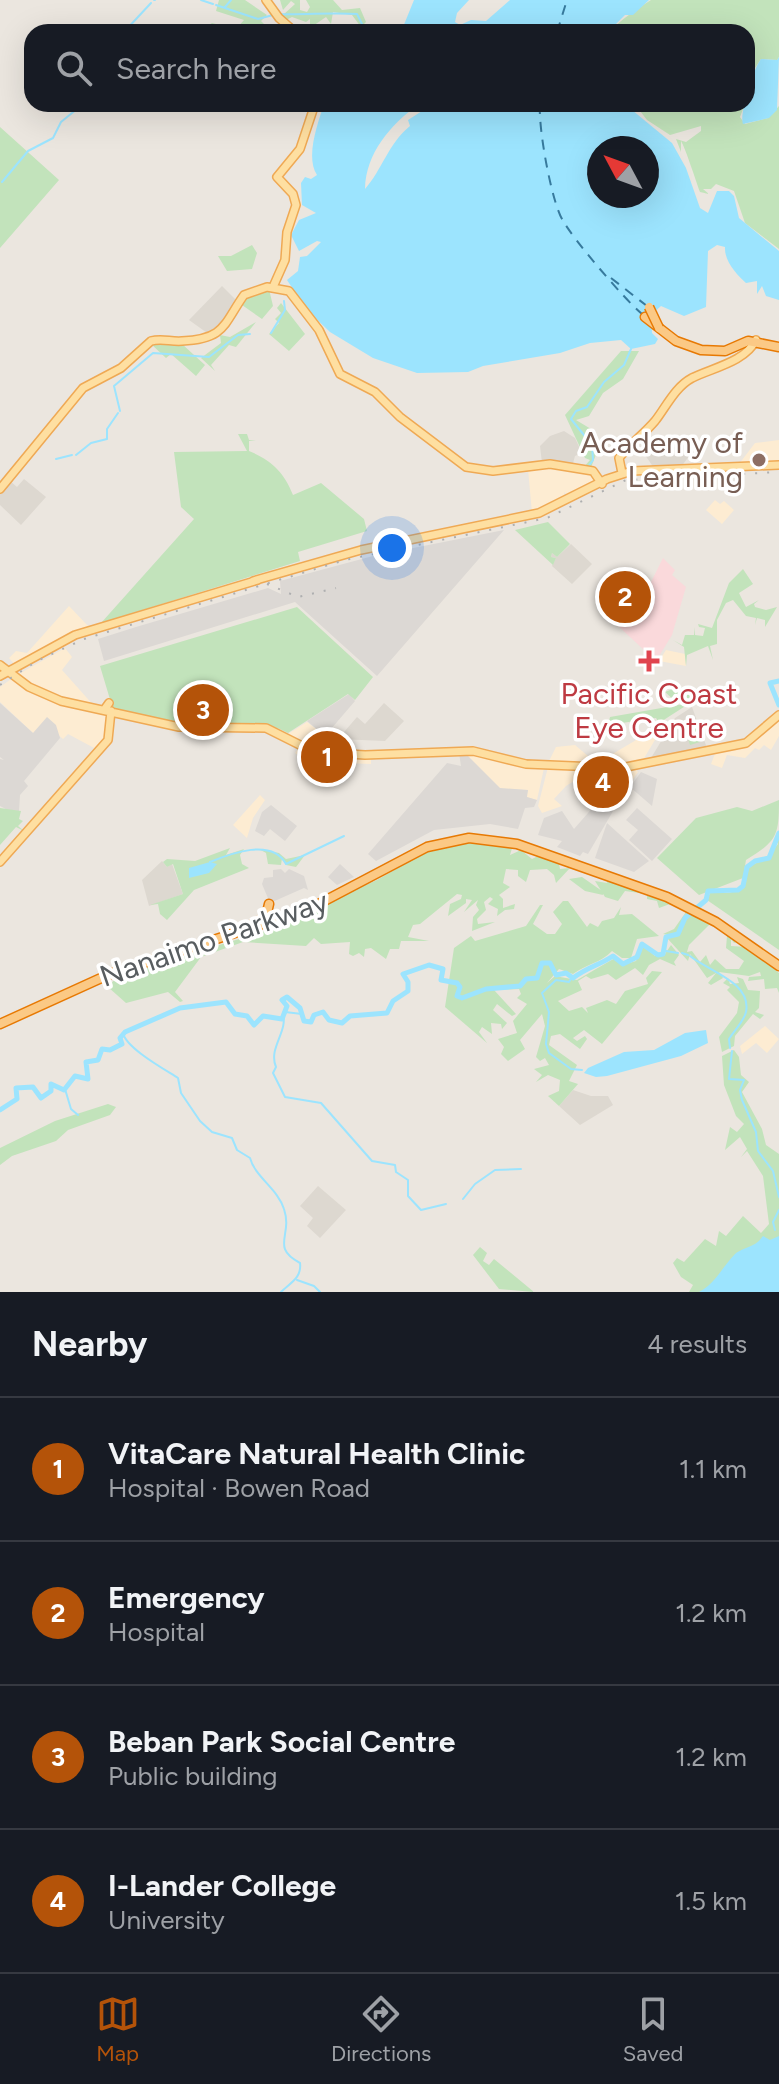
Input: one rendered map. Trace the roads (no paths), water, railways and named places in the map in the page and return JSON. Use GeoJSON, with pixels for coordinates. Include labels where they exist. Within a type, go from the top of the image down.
{"type":"FeatureCollection","features":[{"type":"Feature","properties":{"kind":"highway"},"geometry":{"type":"LineString","coordinates":[[649,307],[657,324],[694,349],[725,351],[745,348],[757,339],[778,345]]}},
{"type":"Feature","properties":{"kind":"highway"},"geometry":{"type":"LineString","coordinates":[[645,317],[694,349]]}},
{"type":"Feature","properties":{"kind":"highway","name":"Nanaimo Parkway"},"geometry":{"type":"LineString","coordinates":[[0,1022],[110,974],[230,936],[270,926],[278,930],[283,921],[418,846],[475,833],[520,840],[695,908],[779,963]]}},
{"type":"Feature","properties":{"kind":"highway"},"geometry":{"type":"LineString","coordinates":[[220,935],[263,920],[268,915],[269,904],[282,913],[322,901]]}},
{"type":"Feature","properties":{"kind":"highway","name":"Nanaimo Parkway"},"geometry":{"type":"LineString","coordinates":[[0,1022],[132,961],[322,901]]}},
{"type":"Feature","properties":{"kind":"main road"},"geometry":{"type":"LineString","coordinates":[[266,0],[286,24]]}},
{"type":"Feature","properties":{"kind":"main road"},"geometry":{"type":"LineString","coordinates":[[274,286],[285,260],[287,232],[296,205],[293,194],[277,177],[300,149],[312,112]]}},
{"type":"Feature","properties":{"kind":"main road"},"geometry":{"type":"LineString","coordinates":[[0,489],[85,386],[121,368],[151,341],[187,341],[217,334],[226,327],[244,295],[274,286],[291,292],[319,330],[340,374],[375,392],[400,417],[453,460],[483,471],[527,466],[605,476],[779,466]]}},
{"type":"Feature","properties":{"kind":"main road"},"geometry":{"type":"LineString","coordinates":[[489,524],[558,509],[605,476],[685,383],[745,348]]}},
{"type":"Feature","properties":{"kind":"main road"},"geometry":{"type":"LineString","coordinates":[[253,581],[313,563],[539,513],[568,500],[605,476],[632,471],[739,464],[779,466]]}},
{"type":"Feature","properties":{"kind":"main road"},"geometry":{"type":"LineString","coordinates":[[645,470],[676,468]]}},
{"type":"Feature","properties":{"kind":"main road"},"geometry":{"type":"LineString","coordinates":[[558,509],[568,500]]}},
{"type":"Feature","properties":{"kind":"main road"},"geometry":{"type":"LineString","coordinates":[[512,525],[523,519]]}},
{"type":"Feature","properties":{"kind":"main road"},"geometry":{"type":"LineString","coordinates":[[76,636],[89,626],[123,620],[313,563]]}},
{"type":"Feature","properties":{"kind":"main road"},"geometry":{"type":"LineString","coordinates":[[7,671],[53,645],[123,620]]}},
{"type":"Feature","properties":{"kind":"main road"},"geometry":{"type":"LineString","coordinates":[[7,671],[47,694],[87,707],[179,727],[263,728],[280,733],[306,753],[418,756],[473,751],[526,764],[601,765],[636,769],[681,756],[749,744],[779,716]]}},
{"type":"Feature","properties":{"kind":"main road"},"geometry":{"type":"LineString","coordinates":[[110,712],[205,728],[266,726],[281,731],[306,748],[484,749],[530,762],[577,765]]}},
{"type":"Feature","properties":{"kind":"main road"},"geometry":{"type":"LineString","coordinates":[[0,862],[108,740],[110,712]]}},
{"type":"Feature","properties":{"kind":"main road"},"geometry":{"type":"LineString","coordinates":[[145,718],[154,713]]}},
{"type":"Feature","properties":{"kind":"main road"},"geometry":{"type":"LineString","coordinates":[[719,748],[752,740],[779,716]]}},
{"type":"Feature","properties":{"kind":"main road"},"geometry":{"type":"LineString","coordinates":[[601,765],[681,756]]}},
{"type":"Feature","properties":{"kind":"water"},"geometry":{"type":"Polygon","coordinates":[[[414,0],[469,0],[457,13],[455,22],[458,24],[404,24],[414,0]]]}},
{"type":"Feature","properties":{"kind":"water"},"geometry":{"type":"Polygon","coordinates":[[[510,0],[649,0],[633,15],[625,15],[616,24],[462,24],[471,20],[486,21],[510,0]]]}},
{"type":"Feature","properties":{"kind":"water"},"geometry":{"type":"Polygon","coordinates":[[[779,57],[777,110],[769,118],[743,124],[743,112],[755,112],[755,72],[758,64],[761,59],[777,60],[779,57]]]}},
{"type":"Feature","properties":{"kind":"water"},"geometry":{"type":"Polygon","coordinates":[[[322,112],[409,112],[389,131],[375,152],[366,176],[365,189],[396,141],[410,126],[408,120],[420,112],[634,112],[672,143],[686,168],[700,208],[708,213],[717,191],[729,191],[734,196],[739,218],[779,251],[779,300],[766,296],[762,286],[757,294],[757,281],[746,283],[729,262],[725,247],[717,245],[708,251],[706,307],[684,316],[661,306],[651,315],[652,333],[658,339],[655,344],[631,349],[621,340],[590,343],[560,353],[483,366],[468,372],[417,373],[373,358],[330,332],[307,310],[287,280],[298,271],[300,257],[307,256],[321,242],[317,241],[299,251],[291,235],[299,220],[316,213],[302,205],[301,183],[305,177],[311,179],[317,175],[312,150],[322,112]]]}},
{"type":"Feature","properties":{"kind":"water"},"geometry":{"type":"Polygon","coordinates":[[[210,862],[217,864],[209,873],[189,878],[189,868],[210,862]]]}},
{"type":"Feature","properties":{"kind":"water"},"geometry":{"type":"Polygon","coordinates":[[[706,1030],[708,1043],[681,1056],[607,1076],[596,1077],[584,1073],[588,1068],[624,1052],[654,1050],[685,1033],[706,1030]]]}},
{"type":"Feature","properties":{"kind":"water"},"geometry":{"type":"Polygon","coordinates":[[[763,1236],[770,1240],[779,1236],[779,1292],[699,1292],[714,1280],[735,1254],[757,1243],[763,1236]]]}},
{"type":"Feature","properties":{"kind":"waterway"},"geometry":{"type":"LineString","coordinates":[[201,0],[213,4]]}},
{"type":"Feature","properties":{"kind":"waterway"},"geometry":{"type":"LineString","coordinates":[[225,7],[231,0]]}},
{"type":"Feature","properties":{"kind":"waterway"},"geometry":{"type":"LineString","coordinates":[[131,24],[151,3]]}},
{"type":"Feature","properties":{"kind":"waterway"},"geometry":{"type":"LineString","coordinates":[[216,5],[258,19],[273,15]]}},
{"type":"Feature","properties":{"kind":"waterway"},"geometry":{"type":"LineString","coordinates":[[278,14],[357,14],[362,24]]}},
{"type":"Feature","properties":{"kind":"waterway"},"geometry":{"type":"LineString","coordinates":[[2,182],[28,151],[53,138],[61,122],[73,112]]}},
{"type":"Feature","properties":{"kind":"waterway"},"geometry":{"type":"LineString","coordinates":[[271,333],[285,310],[284,301]]}},
{"type":"Feature","properties":{"kind":"waterway"},"geometry":{"type":"LineString","coordinates":[[120,411],[114,386],[153,353],[209,357],[238,335],[250,334]]}},
{"type":"Feature","properties":{"kind":"waterway"},"geometry":{"type":"LineString","coordinates":[[588,467],[593,460],[592,445],[571,419],[576,411],[587,407],[604,382],[624,365],[631,349]]}},
{"type":"Feature","properties":{"kind":"waterway"},"geometry":{"type":"LineString","coordinates":[[76,455],[91,443],[107,439],[107,429],[118,413]]}},
{"type":"Feature","properties":{"kind":"waterway"},"geometry":{"type":"LineString","coordinates":[[56,459],[72,455]]}},
{"type":"Feature","properties":{"kind":"waterway"},"geometry":{"type":"LineString","coordinates":[[779,681],[770,683],[779,705]]}},
{"type":"Feature","properties":{"kind":"waterway"},"geometry":{"type":"LineString","coordinates":[[0,1110],[17,1099],[16,1088],[33,1087],[41,1098],[51,1091],[51,1084],[64,1090],[75,1076],[88,1079],[86,1062],[98,1060],[102,1049],[110,1050],[122,1044],[120,1038],[125,1032],[180,1008],[226,1002],[235,1014],[247,1016],[254,1025],[263,1016],[282,1019],[287,1006],[282,1000],[287,997],[300,1008],[304,1021],[311,1022],[314,1015],[323,1012],[329,1020],[342,1023],[350,1016],[387,1013],[393,1001],[408,991],[408,982],[403,974],[429,965],[443,969],[441,980],[457,983],[460,987],[457,996],[462,998],[486,989],[520,986],[526,979],[537,978],[542,963],[550,963],[556,975],[566,973],[573,978],[613,956],[623,964],[637,957],[642,944],[658,955],[663,954],[666,937],[678,934],[685,918],[706,900],[708,891],[738,890],[743,886],[747,867],[755,861],[769,858],[779,833]]}},
{"type":"Feature","properties":{"kind":"waterway"},"geometry":{"type":"LineString","coordinates":[[210,862],[240,852],[262,850],[280,856],[286,864],[344,836]]}},
{"type":"Feature","properties":{"kind":"waterway"},"geometry":{"type":"LineString","coordinates":[[666,951],[678,953]]}},
{"type":"Feature","properties":{"kind":"waterway"},"geometry":{"type":"LineString","coordinates":[[682,953],[688,955]]}},
{"type":"Feature","properties":{"kind":"waterway"},"geometry":{"type":"LineString","coordinates":[[690,956],[736,985],[746,1002],[746,1012],[729,1039],[730,1048]]}},
{"type":"Feature","properties":{"kind":"waterway"},"geometry":{"type":"LineString","coordinates":[[572,977],[569,982],[556,980],[542,993],[549,1012],[546,1044],[549,1053],[571,1069],[582,1070]]}},
{"type":"Feature","properties":{"kind":"waterway"},"geometry":{"type":"LineString","coordinates":[[285,1012],[302,1014]]}},
{"type":"Feature","properties":{"kind":"waterway"},"geometry":{"type":"LineString","coordinates":[[283,1014],[273,1073],[285,1097],[321,1103],[372,1161],[395,1165],[396,1172],[408,1180],[408,1196],[421,1210],[446,1204]]}},
{"type":"Feature","properties":{"kind":"waterway"},"geometry":{"type":"LineString","coordinates":[[123,1033],[138,1051],[178,1078],[181,1093],[200,1121],[212,1132],[232,1138],[237,1150],[250,1158],[277,1195],[286,1218],[286,1252],[300,1263],[295,1280],[281,1292]]}},
{"type":"Feature","properties":{"kind":"waterway"},"geometry":{"type":"LineString","coordinates":[[732,1051],[729,1079],[744,1080],[740,1090],[742,1100],[756,1132],[758,1151],[773,1171],[779,1197]]}},
{"type":"Feature","properties":{"kind":"waterway"},"geometry":{"type":"LineString","coordinates":[[65,1089],[71,1109],[78,1115]]}},
{"type":"Feature","properties":{"kind":"waterway"},"geometry":{"type":"LineString","coordinates":[[463,1199],[475,1184],[495,1170],[521,1169]]}},
{"type":"Feature","properties":{"kind":"waterway"},"geometry":{"type":"LineString","coordinates":[[775,1230],[773,1222],[779,1210]]}},
{"type":"Feature","properties":{"kind":"waterway"},"geometry":{"type":"LineString","coordinates":[[297,1280],[314,1286],[320,1292]]}},
{"type":"Feature","properties":{"kind":"railway"},"geometry":{"type":"LineString","coordinates":[[0,685],[37,661],[84,639],[345,560],[547,518],[626,480],[779,472]]}},
{"type":"Feature","properties":{"kind":"railway"},"geometry":{"type":"LineString","coordinates":[[267,584],[298,597],[336,588]]}},
{"type":"Feature","properties":{"kind":"place","name":"Academy of Learning"},"geometry":{"type":"Point","coordinates":[759,460]}},
{"type":"Feature","properties":{"kind":"place","name":"Emergency"},"geometry":{"type":"Point","coordinates":[625,597]}},
{"type":"Feature","properties":{"kind":"place","name":"Pacific Coast Eye Centre"},"geometry":{"type":"Point","coordinates":[649,661]}},
{"type":"Feature","properties":{"kind":"place","name":"Beban Park Social Centre"},"geometry":{"type":"Point","coordinates":[203,710]}},
{"type":"Feature","properties":{"kind":"place","name":"VitaCare Natural Health Clinic"},"geometry":{"type":"Point","coordinates":[327,757]}},
{"type":"Feature","properties":{"kind":"place","name":"I-Lander College"},"geometry":{"type":"Point","coordinates":[603,782]}}]}
